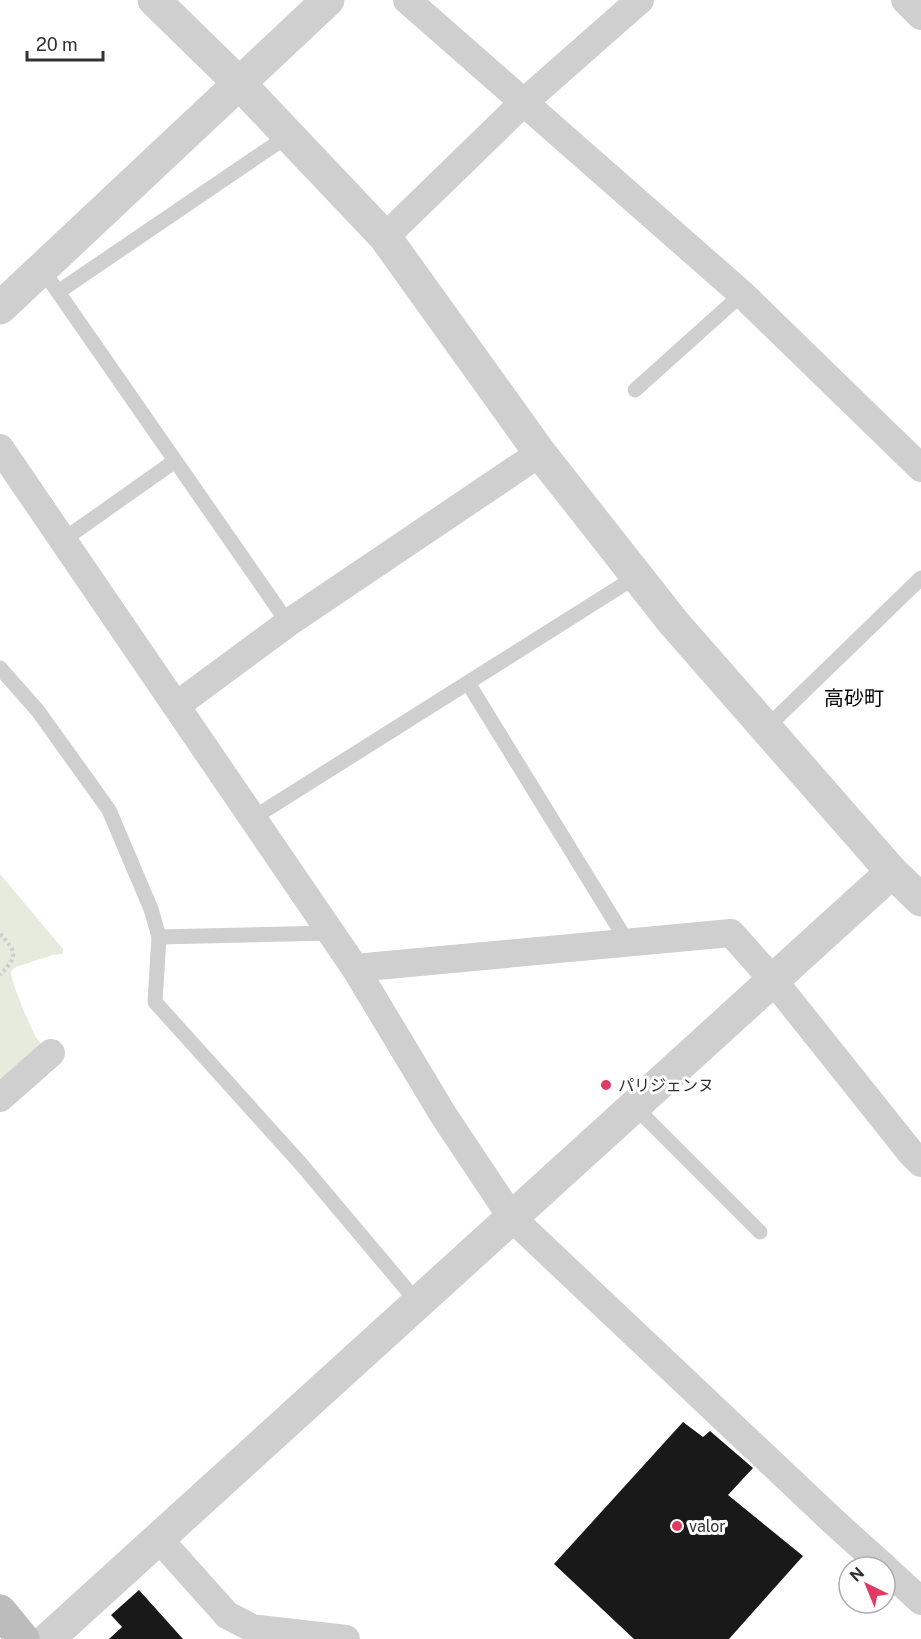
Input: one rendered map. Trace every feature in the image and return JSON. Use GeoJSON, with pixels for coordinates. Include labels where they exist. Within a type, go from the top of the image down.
{"type":"FeatureCollection","features":[{"type":"Feature","properties":{"kind":"main road"},"geometry":{"type":"LineString","coordinates":[[0,1611],[23,1639]]}},
{"type":"Feature","properties":{"kind":"street"},"geometry":{"type":"LineString","coordinates":[[154,0],[239,83],[385,237],[540,453],[673,621],[892,872],[919,895]]}},
{"type":"Feature","properties":{"kind":"street"},"geometry":{"type":"LineString","coordinates":[[0,308],[50,281],[239,83],[328,0]]}},
{"type":"Feature","properties":{"kind":"street"},"geometry":{"type":"LineString","coordinates":[[407,0],[742,294],[921,468]]}},
{"type":"Feature","properties":{"kind":"street"},"geometry":{"type":"LineString","coordinates":[[385,237],[523,103],[640,0]]}},
{"type":"Feature","properties":{"kind":"street"},"geometry":{"type":"LineString","coordinates":[[905,0],[921,16]]}},
{"type":"Feature","properties":{"kind":"street"},"geometry":{"type":"LineString","coordinates":[[0,448],[332,933],[444,1116],[512,1218],[870,1555]]}},
{"type":"Feature","properties":{"kind":"street"},"geometry":{"type":"LineString","coordinates":[[177,705],[288,623],[540,453]]}},
{"type":"Feature","properties":{"kind":"street"},"geometry":{"type":"LineString","coordinates":[[48,1639],[892,872]]}},
{"type":"Feature","properties":{"kind":"street"},"geometry":{"type":"LineString","coordinates":[[355,968],[731,933],[921,1163]]}},
{"type":"Feature","properties":{"kind":"street"},"geometry":{"type":"LineString","coordinates":[[0,1098],[51,1053]]}},
{"type":"Feature","properties":{"kind":"street"},"geometry":{"type":"LineString","coordinates":[[159,1539],[227,1615],[252,1628],[346,1639]]}},
{"type":"Feature","properties":{"kind":"street"},"geometry":{"type":"LineString","coordinates":[[897,1580],[921,1601]]}},
{"type":"Feature","properties":{"kind":"lane"},"geometry":{"type":"LineString","coordinates":[[288,623],[50,281],[289,135]]}},
{"type":"Feature","properties":{"kind":"lane"},"geometry":{"type":"LineString","coordinates":[[635,390],[742,294]]}},
{"type":"Feature","properties":{"kind":"lane"},"geometry":{"type":"LineString","coordinates":[[63,540],[175,461]]}},
{"type":"Feature","properties":{"kind":"lane"},"geometry":{"type":"LineString","coordinates":[[253,818],[637,576]]}},
{"type":"Feature","properties":{"kind":"lane"},"geometry":{"type":"LineString","coordinates":[[766,728],[921,578]]}},
{"type":"Feature","properties":{"kind":"lane"},"geometry":{"type":"LineString","coordinates":[[0,668],[38,711],[109,810],[150,909],[159,937],[155,1002],[301,1164],[418,1303]]}},
{"type":"Feature","properties":{"kind":"lane"},"geometry":{"type":"LineString","coordinates":[[468,683],[628,943]]}},
{"type":"Feature","properties":{"kind":"lane"},"geometry":{"type":"LineString","coordinates":[[159,937],[332,933]]}},
{"type":"Feature","properties":{"kind":"lane"},"geometry":{"type":"LineString","coordinates":[[634,1106],[760,1232]]}},
{"type":"Feature","properties":{"kind":"path"},"geometry":{"type":"LineString","coordinates":[[0,934],[13,947],[14,955],[11,963],[0,975]]}},
{"type":"Feature","properties":{"kind":"shaded area"},"geometry":{"type":"Polygon","coordinates":[[[0,874],[63,949],[63,954],[16,967],[11,971],[26,1015],[36,1037],[45,1049],[0,1081],[0,874]]]}},
{"type":"Feature","properties":{"kind":"building","name":"valor"},"geometry":{"type":"Polygon","coordinates":[[[683,1422],[703,1437],[710,1431],[753,1468],[728,1495],[803,1556],[729,1639],[634,1639],[554,1564],[683,1422]]]}},
{"type":"Feature","properties":{"kind":"building"},"geometry":{"type":"Polygon","coordinates":[[[139,1590],[183,1639],[109,1639],[122,1627],[111,1615],[139,1590]]]}},
{"type":"Feature","properties":{"kind":"place","name":"パリジェンヌ"},"geometry":{"type":"Point","coordinates":[606,1085]}},
{"type":"Feature","properties":{"kind":"place","name":"valor"},"geometry":{"type":"Point","coordinates":[677,1526]}},
{"type":"Feature","properties":{"kind":"district","name":"高砂町"},"geometry":{"type":"Point","coordinates":[854,698]}}]}
